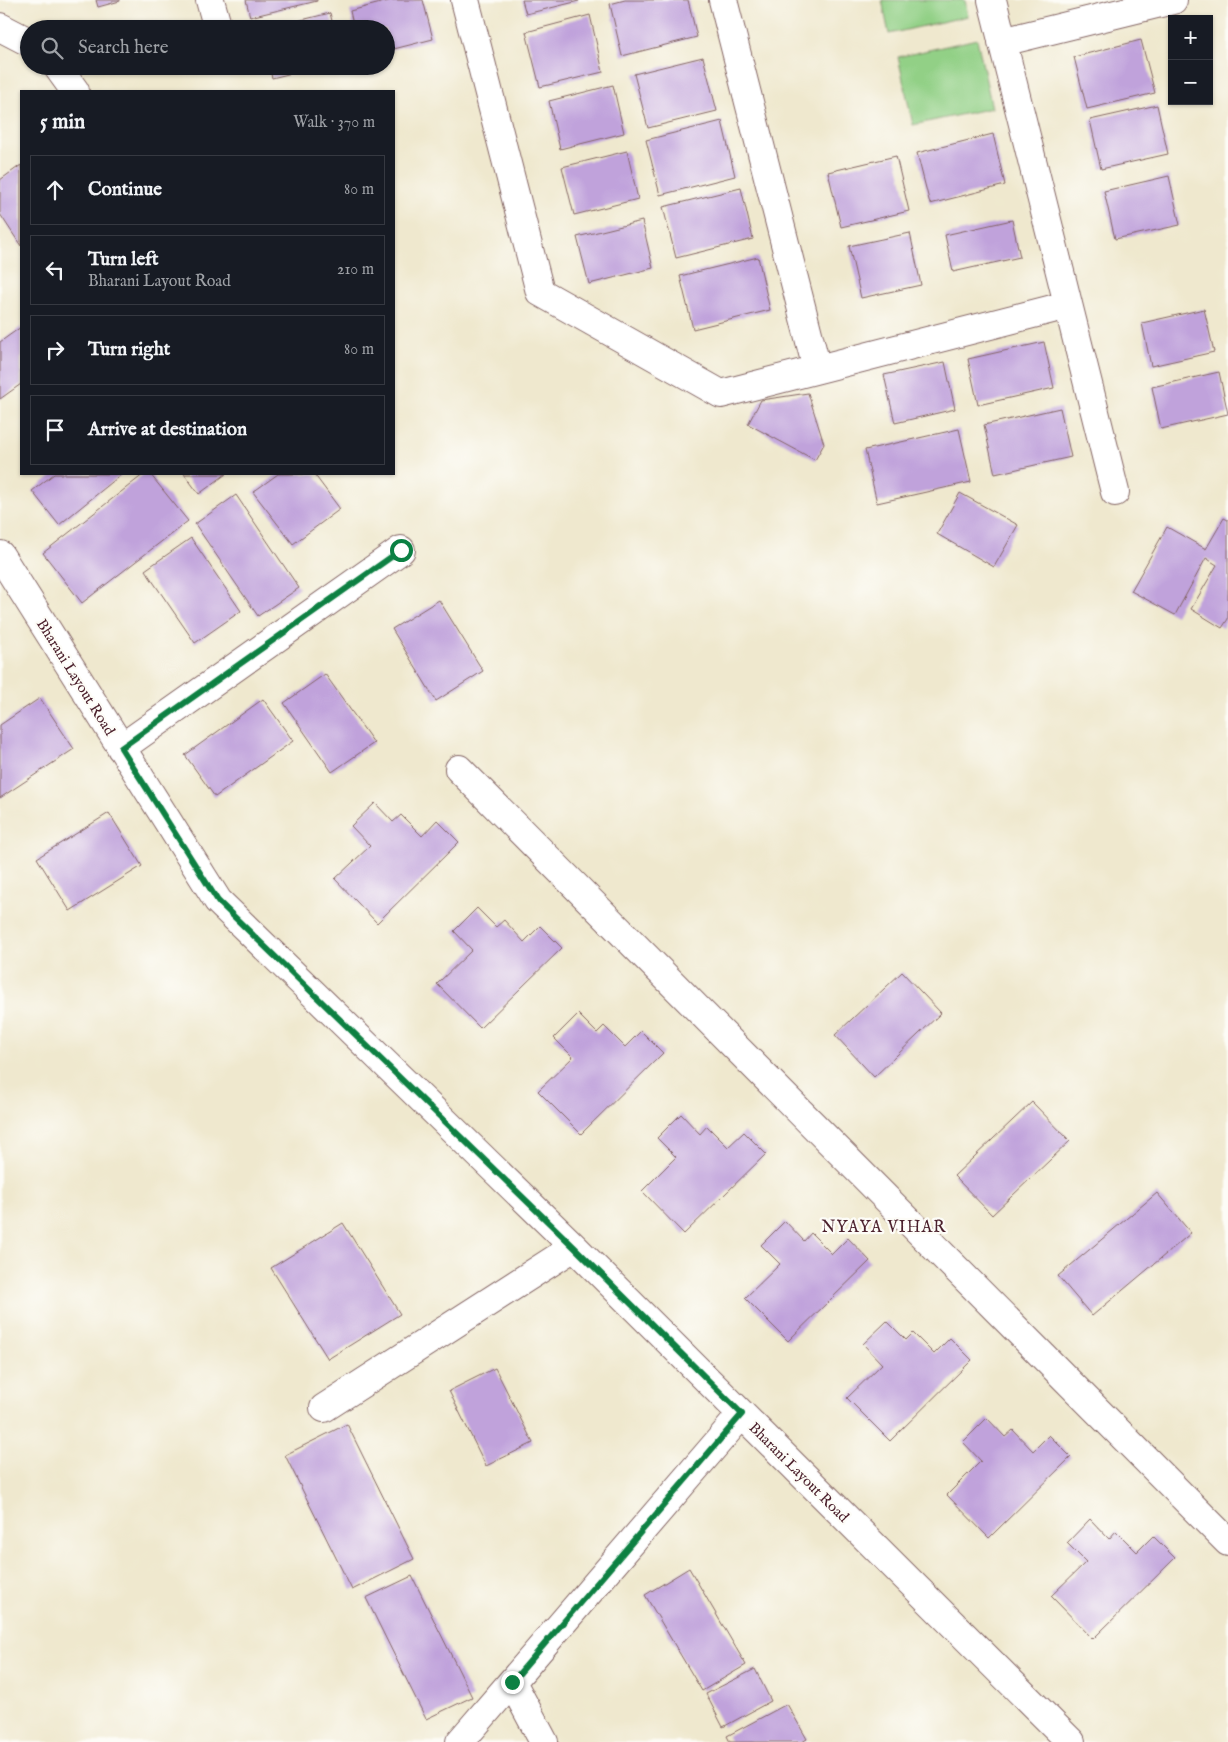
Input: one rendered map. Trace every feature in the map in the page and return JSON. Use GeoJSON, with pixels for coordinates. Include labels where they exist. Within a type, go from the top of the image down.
{"type":"FeatureCollection","features":[{"type":"Feature","properties":{"kind":"street"},"geometry":{"type":"LineString","coordinates":[[210,0],[216,20]]}},
{"type":"Feature","properties":{"kind":"street"},"geometry":{"type":"LineString","coordinates":[[464,0],[540,292],[721,394],[1068,304]]}},
{"type":"Feature","properties":{"kind":"street"},"geometry":{"type":"LineString","coordinates":[[723,0],[818,369]]}},
{"type":"Feature","properties":{"kind":"street"},"geometry":{"type":"LineString","coordinates":[[992,0],[1114,492]]}},
{"type":"Feature","properties":{"kind":"street"},"geometry":{"type":"LineString","coordinates":[[1002,42],[1172,0]]}},
{"type":"Feature","properties":{"kind":"street"},"geometry":{"type":"LineString","coordinates":[[0,28],[20,38]]}},
{"type":"Feature","properties":{"kind":"street"},"geometry":{"type":"LineString","coordinates":[[63,75],[74,90]]}},
{"type":"Feature","properties":{"kind":"street"},"geometry":{"type":"LineString","coordinates":[[121,748],[401,550]]}},
{"type":"Feature","properties":{"kind":"street","name":"Bharani Layout Road"},"geometry":{"type":"LineString","coordinates":[[0,555],[218,901],[574,1247],[1071,1742]]}},
{"type":"Feature","properties":{"kind":"street"},"geometry":{"type":"LineString","coordinates":[[459,769],[1228,1542]]}},
{"type":"Feature","properties":{"kind":"street"},"geometry":{"type":"LineString","coordinates":[[324,1408],[574,1247]]}},
{"type":"Feature","properties":{"kind":"street"},"geometry":{"type":"LineString","coordinates":[[460,1742],[742,1414]]}},
{"type":"Feature","properties":{"kind":"street"},"geometry":{"type":"LineString","coordinates":[[512,1682],[544,1742]]}},
{"type":"Feature","properties":{"kind":"green space"},"geometry":{"type":"Polygon","coordinates":[[[882,0],[965,0],[968,16],[889,34],[882,0]]]}},
{"type":"Feature","properties":{"kind":"green space"},"geometry":{"type":"Polygon","coordinates":[[[977,39],[992,108],[913,125],[898,57],[977,39]]]}},
{"type":"Feature","properties":{"kind":"building"},"geometry":{"type":"Polygon","coordinates":[[[96,0],[120,0],[120,1],[98,7],[96,0]]]}},
{"type":"Feature","properties":{"kind":"building"},"geometry":{"type":"Polygon","coordinates":[[[246,0],[317,0],[317,1],[250,17],[246,0]]]}},
{"type":"Feature","properties":{"kind":"building"},"geometry":{"type":"Polygon","coordinates":[[[392,0],[423,0],[433,39],[395,49],[395,20],[352,20],[350,11],[392,0]]]}},
{"type":"Feature","properties":{"kind":"building"},"geometry":{"type":"Polygon","coordinates":[[[522,0],[579,0],[579,1],[526,14],[522,0]]]}},
{"type":"Feature","properties":{"kind":"building"},"geometry":{"type":"Polygon","coordinates":[[[625,0],[688,0],[697,37],[622,56],[610,4],[625,0]]]}},
{"type":"Feature","properties":{"kind":"building"},"geometry":{"type":"Polygon","coordinates":[[[330,13],[332,20],[302,20],[330,13]]]}},
{"type":"Feature","properties":{"kind":"building"},"geometry":{"type":"Polygon","coordinates":[[[590,15],[603,72],[540,87],[526,32],[590,15]]]}},
{"type":"Feature","properties":{"kind":"building"},"geometry":{"type":"Polygon","coordinates":[[[1141,40],[1155,93],[1087,109],[1074,57],[1141,40]]]}},
{"type":"Feature","properties":{"kind":"building"},"geometry":{"type":"Polygon","coordinates":[[[703,57],[717,111],[648,128],[634,74],[703,57]]]}},
{"type":"Feature","properties":{"kind":"building"},"geometry":{"type":"Polygon","coordinates":[[[271,75],[284,75],[272,78],[271,75]]]}},
{"type":"Feature","properties":{"kind":"building"},"geometry":{"type":"Polygon","coordinates":[[[613,85],[624,133],[560,149],[549,101],[613,85]]]}},
{"type":"Feature","properties":{"kind":"building"},"geometry":{"type":"Polygon","coordinates":[[[1157,105],[1168,154],[1101,169],[1090,120],[1157,105]]]}},
{"type":"Feature","properties":{"kind":"building"},"geometry":{"type":"Polygon","coordinates":[[[722,121],[735,176],[660,195],[646,140],[722,121]]]}},
{"type":"Feature","properties":{"kind":"building"},"geometry":{"type":"Polygon","coordinates":[[[993,134],[1005,185],[930,204],[917,153],[993,134]]]}},
{"type":"Feature","properties":{"kind":"building"},"geometry":{"type":"Polygon","coordinates":[[[627,151],[638,199],[574,215],[562,167],[627,151]]]}},
{"type":"Feature","properties":{"kind":"building"},"geometry":{"type":"Polygon","coordinates":[[[896,156],[909,211],[841,227],[828,172],[896,156]]]}},
{"type":"Feature","properties":{"kind":"building"},"geometry":{"type":"Polygon","coordinates":[[[20,166],[20,244],[0,214],[0,180],[20,166]]]}},
{"type":"Feature","properties":{"kind":"building"},"geometry":{"type":"Polygon","coordinates":[[[1169,176],[1180,225],[1115,239],[1104,191],[1169,176]]]}},
{"type":"Feature","properties":{"kind":"building"},"geometry":{"type":"Polygon","coordinates":[[[741,188],[753,239],[676,258],[663,207],[741,188]]]}},
{"type":"Feature","properties":{"kind":"building"},"geometry":{"type":"Polygon","coordinates":[[[1012,220],[1020,257],[953,272],[945,235],[1012,220]]]}},
{"type":"Feature","properties":{"kind":"building"},"geometry":{"type":"Polygon","coordinates":[[[642,221],[653,268],[589,284],[577,237],[642,221]]]}},
{"type":"Feature","properties":{"kind":"building"},"geometry":{"type":"Polygon","coordinates":[[[910,233],[921,285],[861,298],[849,246],[910,233]]]}},
{"type":"Feature","properties":{"kind":"building"},"geometry":{"type":"Polygon","coordinates":[[[758,257],[770,310],[693,329],[680,276],[758,257]]]}},
{"type":"Feature","properties":{"kind":"building"},"geometry":{"type":"Polygon","coordinates":[[[1204,309],[1214,352],[1151,366],[1142,323],[1204,309]]]}},
{"type":"Feature","properties":{"kind":"building"},"geometry":{"type":"Polygon","coordinates":[[[20,328],[20,385],[0,399],[0,342],[20,328]]]}},
{"type":"Feature","properties":{"kind":"building"},"geometry":{"type":"Polygon","coordinates":[[[1044,342],[1054,388],[978,405],[968,359],[1044,342]]]}},
{"type":"Feature","properties":{"kind":"building"},"geometry":{"type":"Polygon","coordinates":[[[945,362],[955,409],[895,423],[884,375],[945,362]]]}},
{"type":"Feature","properties":{"kind":"building"},"geometry":{"type":"Polygon","coordinates":[[[1219,372],[1228,414],[1161,429],[1152,387],[1219,372]]]}},
{"type":"Feature","properties":{"kind":"building"},"geometry":{"type":"Polygon","coordinates":[[[808,393],[824,444],[815,460],[748,424],[761,400],[808,393]]]}},
{"type":"Feature","properties":{"kind":"building"},"geometry":{"type":"Polygon","coordinates":[[[1060,408],[1071,457],[995,474],[984,425],[1060,408]]]}},
{"type":"Feature","properties":{"kind":"building"},"geometry":{"type":"Polygon","coordinates":[[[959,429],[971,482],[877,503],[865,450],[959,429]]]}},
{"type":"Feature","properties":{"kind":"building"},"geometry":{"type":"Polygon","coordinates":[[[53,475],[121,475],[59,525],[32,491],[53,475]]]}},
{"type":"Feature","properties":{"kind":"building"},"geometry":{"type":"Polygon","coordinates":[[[143,475],[151,475],[188,521],[82,603],[43,553],[143,475]]]}},
{"type":"Feature","properties":{"kind":"building"},"geometry":{"type":"Polygon","coordinates":[[[185,475],[225,475],[199,494],[185,475]]]}},
{"type":"Feature","properties":{"kind":"building"},"geometry":{"type":"Polygon","coordinates":[[[277,475],[315,475],[340,509],[293,544],[253,492],[277,475]]]}},
{"type":"Feature","properties":{"kind":"building"},"geometry":{"type":"Polygon","coordinates":[[[960,493],[1018,525],[994,567],[937,534],[960,493]]]}},
{"type":"Feature","properties":{"kind":"building"},"geometry":{"type":"Polygon","coordinates":[[[236,495],[299,588],[258,616],[195,524],[236,495]]]}},
{"type":"Feature","properties":{"kind":"building"},"geometry":{"type":"Polygon","coordinates":[[[1224,518],[1228,520],[1228,619],[1222,628],[1191,609],[1217,565],[1206,558],[1175,615],[1131,591],[1167,527],[1206,549],[1224,518]]]}},
{"type":"Feature","properties":{"kind":"building"},"geometry":{"type":"Polygon","coordinates":[[[191,538],[241,611],[195,643],[145,570],[191,538]]]}},
{"type":"Feature","properties":{"kind":"building"},"geometry":{"type":"Polygon","coordinates":[[[439,600],[483,671],[436,701],[392,629],[439,600]]]}},
{"type":"Feature","properties":{"kind":"building"},"geometry":{"type":"Polygon","coordinates":[[[325,674],[374,743],[332,772],[284,703],[325,674]]]}},
{"type":"Feature","properties":{"kind":"building"},"geometry":{"type":"Polygon","coordinates":[[[40,698],[74,749],[0,798],[0,725],[40,698]]]}},
{"type":"Feature","properties":{"kind":"building"},"geometry":{"type":"Polygon","coordinates":[[[263,699],[293,741],[215,797],[185,755],[263,699]]]}},
{"type":"Feature","properties":{"kind":"building"},"geometry":{"type":"Polygon","coordinates":[[[375,803],[393,822],[401,815],[422,836],[437,820],[459,842],[377,923],[335,879],[370,846],[351,826],[375,803]]]}},
{"type":"Feature","properties":{"kind":"building"},"geometry":{"type":"Polygon","coordinates":[[[109,813],[142,866],[70,911],[37,858],[109,813]]]}},
{"type":"Feature","properties":{"kind":"building"},"geometry":{"type":"Polygon","coordinates":[[[477,908],[496,927],[504,920],[524,942],[540,926],[562,948],[480,1028],[437,984],[472,950],[454,931],[477,908]]]}},
{"type":"Feature","properties":{"kind":"building"},"geometry":{"type":"Polygon","coordinates":[[[902,972],[941,1013],[874,1077],[835,1035],[902,972]]]}},
{"type":"Feature","properties":{"kind":"building"},"geometry":{"type":"Polygon","coordinates":[[[578,1014],[597,1033],[604,1026],[625,1047],[641,1031],[663,1053],[581,1134],[538,1091],[573,1057],[554,1038],[578,1014]]]}},
{"type":"Feature","properties":{"kind":"building"},"geometry":{"type":"Polygon","coordinates":[[[1032,1102],[1070,1141],[992,1215],[954,1176],[1032,1102]]]}},
{"type":"Feature","properties":{"kind":"building"},"geometry":{"type":"Polygon","coordinates":[[[681,1114],[700,1134],[707,1126],[728,1147],[744,1132],[766,1154],[684,1234],[642,1191],[676,1157],[657,1138],[681,1114]]]}},
{"type":"Feature","properties":{"kind":"building"},"geometry":{"type":"Polygon","coordinates":[[[1157,1193],[1191,1233],[1092,1316],[1058,1276],[1157,1193]]]}},
{"type":"Feature","properties":{"kind":"building"},"geometry":{"type":"Polygon","coordinates":[[[785,1221],[804,1241],[811,1233],[832,1254],[848,1238],[870,1261],[788,1341],[745,1298],[780,1264],[761,1245],[785,1221]]]}},
{"type":"Feature","properties":{"kind":"building"},"geometry":{"type":"Polygon","coordinates":[[[343,1223],[400,1314],[328,1359],[271,1268],[343,1223]]]}},
{"type":"Feature","properties":{"kind":"building"},"geometry":{"type":"Polygon","coordinates":[[[887,1321],[906,1340],[913,1333],[934,1354],[950,1338],[972,1360],[890,1441],[847,1398],[882,1364],[863,1344],[887,1321]]]}},
{"type":"Feature","properties":{"kind":"building"},"geometry":{"type":"Polygon","coordinates":[[[495,1368],[533,1443],[486,1466],[449,1391],[495,1368]]]}},
{"type":"Feature","properties":{"kind":"building"},"geometry":{"type":"Polygon","coordinates":[[[987,1418],[1005,1437],[1013,1430],[1033,1451],[1049,1435],[1071,1457],[989,1538],[947,1495],[981,1461],[963,1442],[987,1418]]]}},
{"type":"Feature","properties":{"kind":"building"},"geometry":{"type":"Polygon","coordinates":[[[347,1424],[414,1559],[352,1590],[285,1455],[347,1424]]]}},
{"type":"Feature","properties":{"kind":"building"},"geometry":{"type":"Polygon","coordinates":[[[1090,1519],[1109,1539],[1116,1531],[1137,1552],[1153,1536],[1175,1558],[1093,1639],[1051,1596],[1086,1562],[1067,1543],[1090,1519]]]}},
{"type":"Feature","properties":{"kind":"building"},"geometry":{"type":"Polygon","coordinates":[[[689,1568],[746,1665],[702,1691],[645,1595],[689,1568]]]}},
{"type":"Feature","properties":{"kind":"building"},"geometry":{"type":"Polygon","coordinates":[[[412,1576],[472,1697],[426,1719],[366,1598],[412,1576]]]}},
{"type":"Feature","properties":{"kind":"building"},"geometry":{"type":"Polygon","coordinates":[[[755,1669],[771,1701],[723,1727],[706,1694],[755,1669]]]}},
{"type":"Feature","properties":{"kind":"building"},"geometry":{"type":"Polygon","coordinates":[[[787,1704],[807,1739],[802,1742],[730,1742],[727,1736],[787,1704]]]}},
{"type":"Feature","properties":{"kind":"district","name":"NYAYA VIHAR"},"geometry":{"type":"Point","coordinates":[884,1226]}},
{"type":"Feature","properties":{"kind":"route"},"geometry":{"type":"LineString","coordinates":[[401,550],[121,748],[218,901],[574,1247],[742,1414],[512,1682]]}}]}
